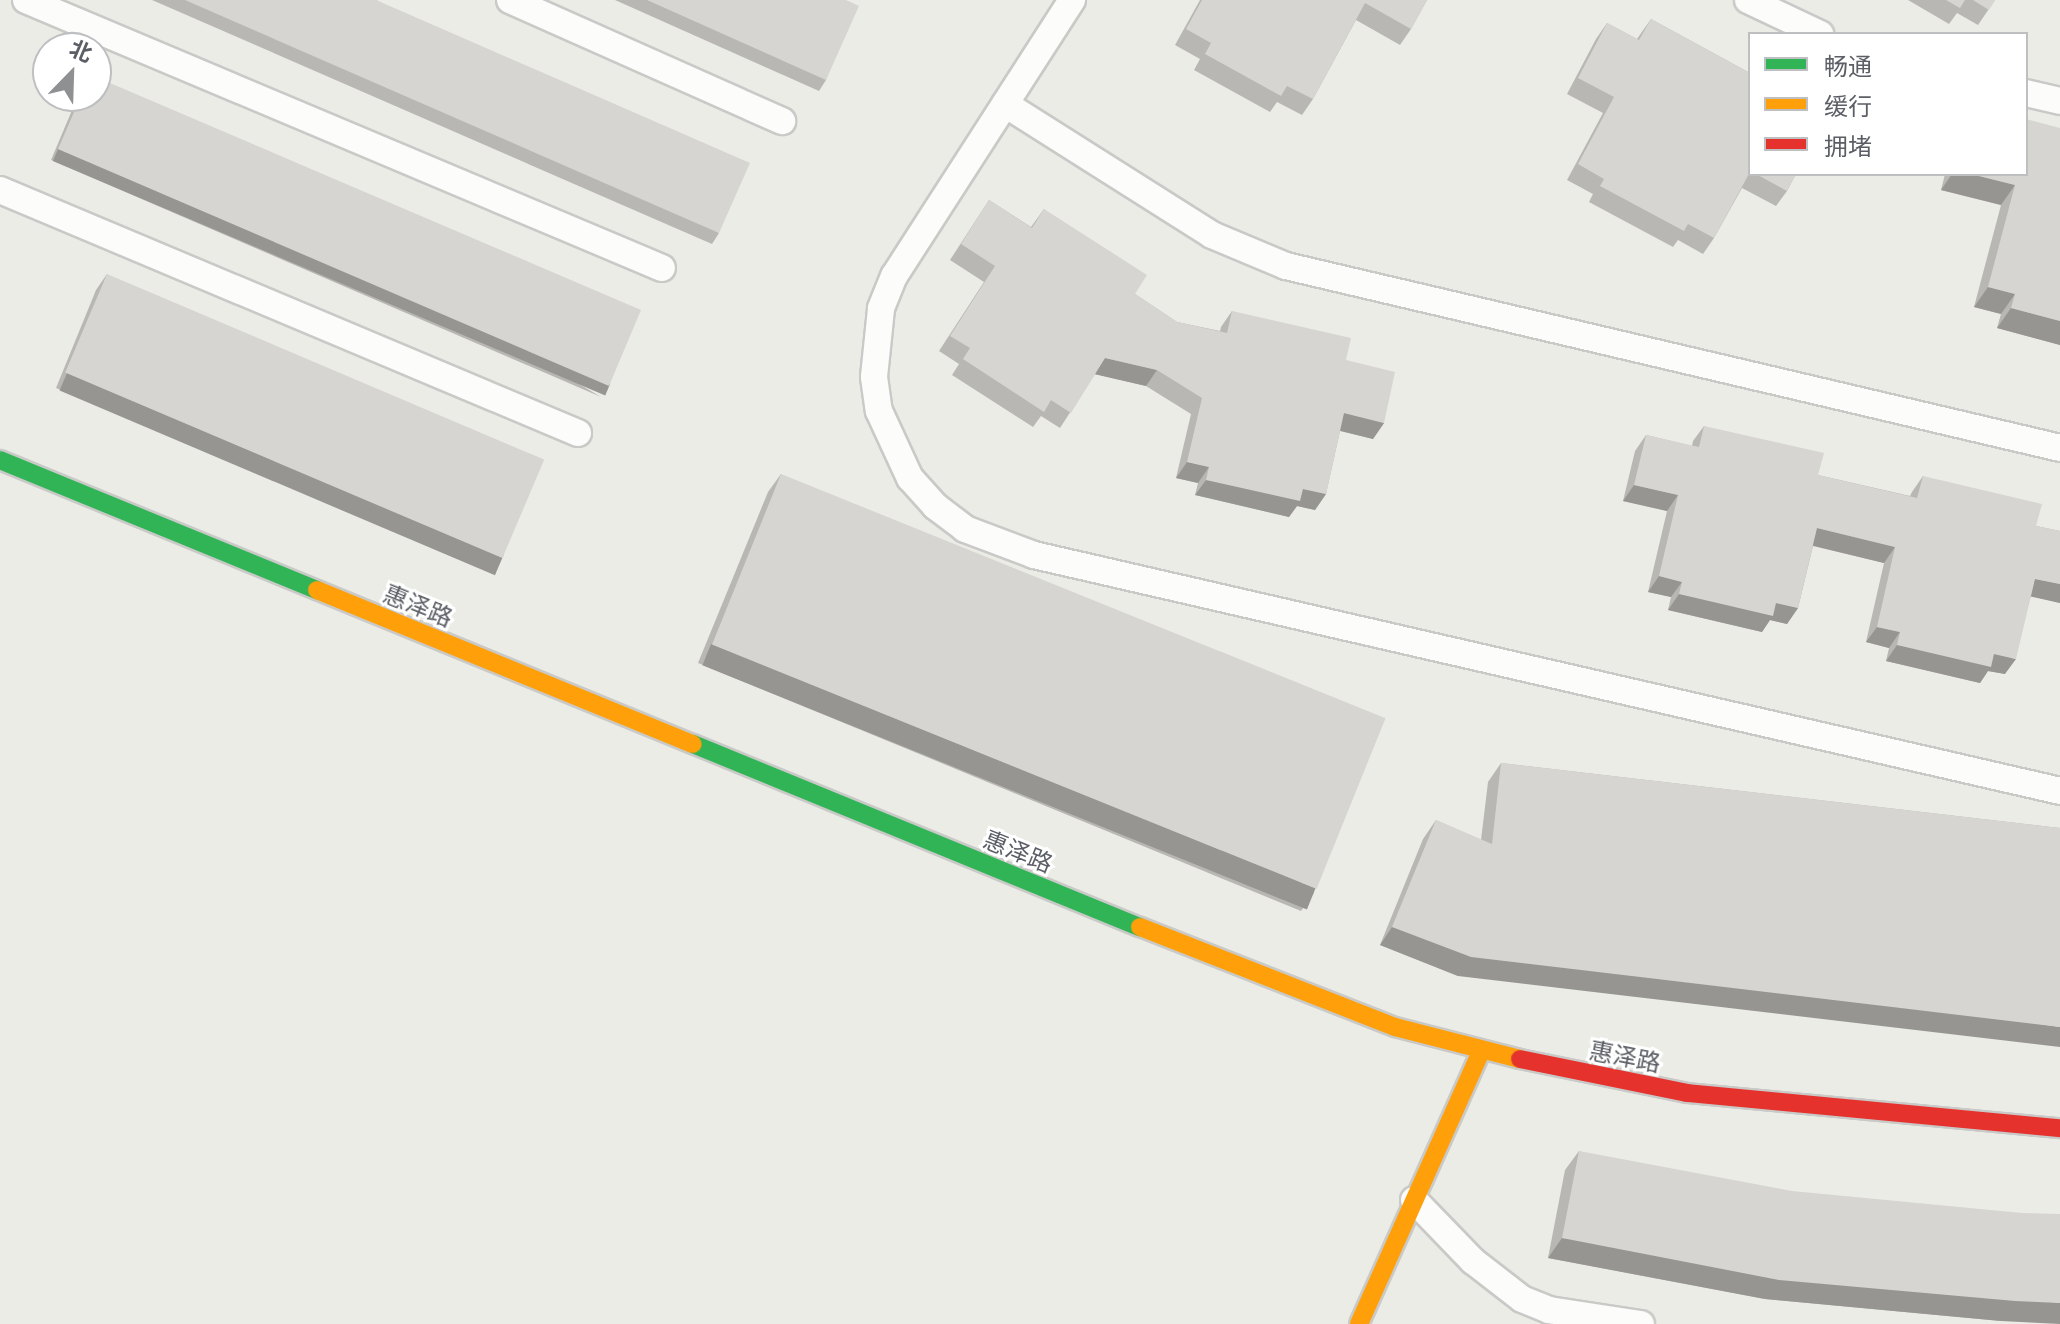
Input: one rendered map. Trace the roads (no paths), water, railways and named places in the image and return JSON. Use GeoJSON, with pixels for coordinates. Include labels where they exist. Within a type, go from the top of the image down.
{"type":"FeatureCollection","features":[{"type":"Feature","properties":{"kind":"street","name":"惠泽路"},"geometry":{"type":"LineString","coordinates":[[0,460],[1293,990],[1481,1051],[1687,1093],[2060,1128]]}},
{"type":"Feature","properties":{"kind":"street"},"geometry":{"type":"LineString","coordinates":[[1359,1324],[1481,1051]]}},
{"type":"Feature","properties":{"kind":"lane"},"geometry":{"type":"LineString","coordinates":[[26,0],[662,268]]}},
{"type":"Feature","properties":{"kind":"lane"},"geometry":{"type":"LineString","coordinates":[[510,0],[782,121]]}},
{"type":"Feature","properties":{"kind":"lane"},"geometry":{"type":"LineString","coordinates":[[1072,0],[894,276],[874,343],[879,411],[892,446],[910,478],[965,529],[1034,555],[2060,791]]}},
{"type":"Feature","properties":{"kind":"lane"},"geometry":{"type":"LineString","coordinates":[[1748,0],[1816,32]]}},
{"type":"Feature","properties":{"kind":"lane"},"geometry":{"type":"LineString","coordinates":[[2028,93],[2060,101]]}},
{"type":"Feature","properties":{"kind":"lane"},"geometry":{"type":"LineString","coordinates":[[1005,104],[1212,235],[1286,266],[2060,448]]}},
{"type":"Feature","properties":{"kind":"lane"},"geometry":{"type":"LineString","coordinates":[[0,190],[578,433]]}},
{"type":"Feature","properties":{"kind":"lane"},"geometry":{"type":"LineString","coordinates":[[1414,1200],[1496,1282],[1522,1299],[1549,1310],[1641,1324]]}}]}
